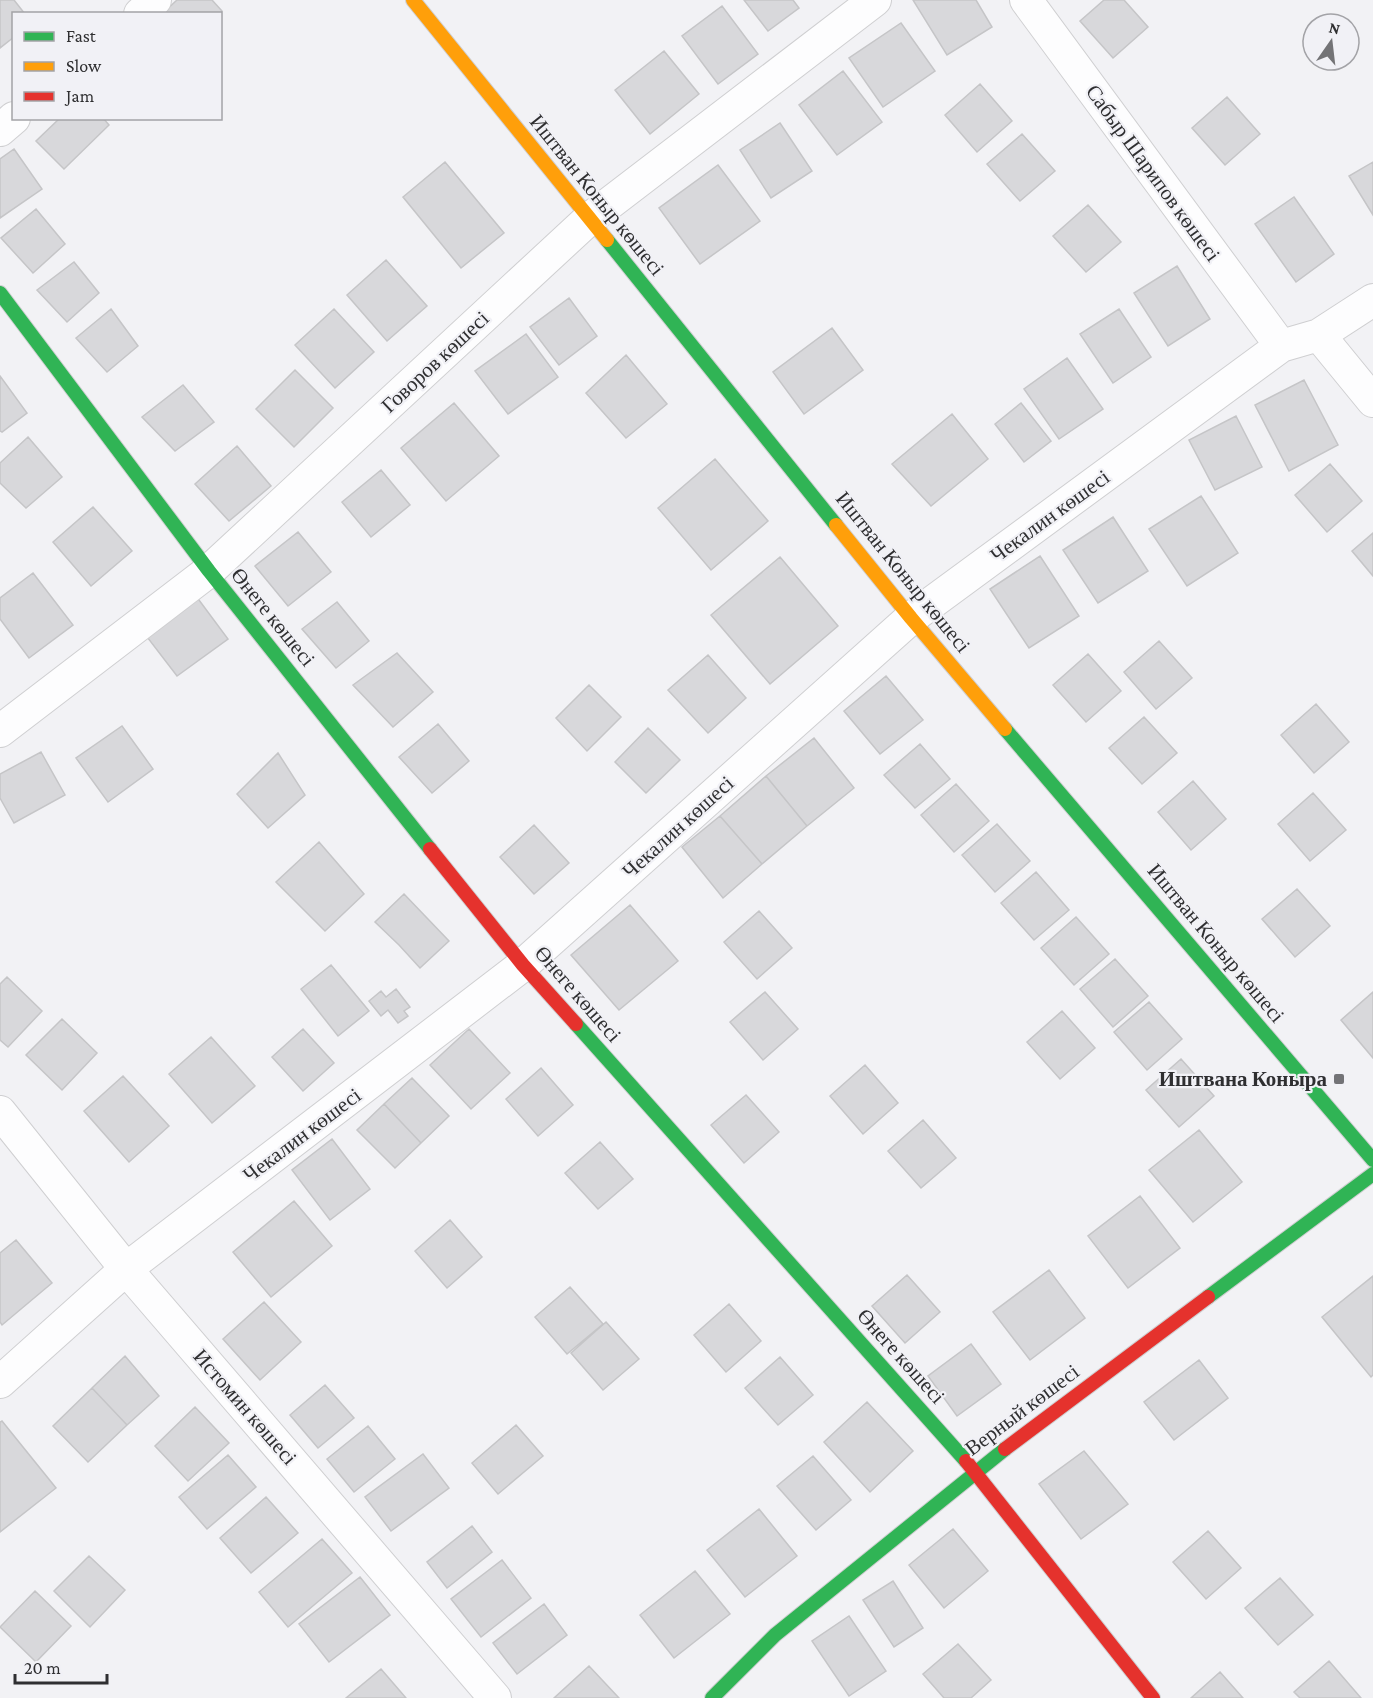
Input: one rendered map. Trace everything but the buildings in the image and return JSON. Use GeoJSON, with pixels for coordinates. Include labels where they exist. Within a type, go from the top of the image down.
{"type":"FeatureCollection","features":[{"type":"Feature","properties":{"kind":"street"},"geometry":{"type":"LineString","coordinates":[[142,12],[155,0]]}},
{"type":"Feature","properties":{"kind":"street","name":"Иштван Коныр көшесі"},"geometry":{"type":"LineString","coordinates":[[413,0],[911,618],[1373,1160]]}},
{"type":"Feature","properties":{"kind":"street","name":"Говоров көшесі"},"geometry":{"type":"LineString","coordinates":[[0,731],[209,571],[589,219],[875,0]]}},
{"type":"Feature","properties":{"kind":"street","name":"Сабыр Шарипов көшесі"},"geometry":{"type":"LineString","coordinates":[[1026,0],[1281,346]]}},
{"type":"Feature","properties":{"kind":"street"},"geometry":{"type":"LineString","coordinates":[[0,130],[12,120]]}},
{"type":"Feature","properties":{"kind":"street","name":"Өнеге көшесі"},"geometry":{"type":"LineString","coordinates":[[0,293],[209,571],[524,965],[975,1470],[1154,1698]]}},
{"type":"Feature","properties":{"kind":"street","name":"Чекалин көшесі"},"geometry":{"type":"LineString","coordinates":[[0,1382],[126,1269],[524,965],[911,618],[1281,346],[1319,335],[1373,300]]}},
{"type":"Feature","properties":{"kind":"street"},"geometry":{"type":"LineString","coordinates":[[1319,335],[1373,401]]}},
{"type":"Feature","properties":{"kind":"street","name":"Истомин көшесі"},"geometry":{"type":"LineString","coordinates":[[0,1112],[126,1269],[495,1698]]}},
{"type":"Feature","properties":{"kind":"street","name":"Верный көшесі"},"geometry":{"type":"LineString","coordinates":[[712,1698],[775,1635],[975,1470],[1373,1174]]}},
{"type":"Feature","properties":{"kind":"traffic: fast"},"geometry":{"type":"LineString","coordinates":[[607,240],[836,525]]}},
{"type":"Feature","properties":{"kind":"traffic: fast"},"geometry":{"type":"LineString","coordinates":[[0,293],[209,571],[430,849]]}},
{"type":"Feature","properties":{"kind":"traffic: fast"},"geometry":{"type":"LineString","coordinates":[[1005,729],[1373,1160]]}},
{"type":"Feature","properties":{"kind":"traffic: fast"},"geometry":{"type":"LineString","coordinates":[[576,1024],[966,1461]]}},
{"type":"Feature","properties":{"kind":"traffic: fast"},"geometry":{"type":"LineString","coordinates":[[1208,1297],[1373,1174]]}},
{"type":"Feature","properties":{"kind":"traffic: fast"},"geometry":{"type":"LineString","coordinates":[[712,1698],[775,1635],[1005,1449]]}},
{"type":"Feature","properties":{"kind":"traffic: slow"},"geometry":{"type":"LineString","coordinates":[[413,0],[607,240]]}},
{"type":"Feature","properties":{"kind":"traffic: slow"},"geometry":{"type":"LineString","coordinates":[[836,525],[1005,729]]}},
{"type":"Feature","properties":{"kind":"traffic: jam"},"geometry":{"type":"LineString","coordinates":[[430,849],[523,965],[576,1024]]}},
{"type":"Feature","properties":{"kind":"traffic: jam"},"geometry":{"type":"LineString","coordinates":[[1005,1449],[1208,1297]]}},
{"type":"Feature","properties":{"kind":"traffic: jam"},"geometry":{"type":"LineString","coordinates":[[966,1461],[1153,1698]]}},
{"type":"Feature","properties":{"kind":"place","name":"Иштвана Коныра"},"geometry":{"type":"Point","coordinates":[1339,1079]}}]}
